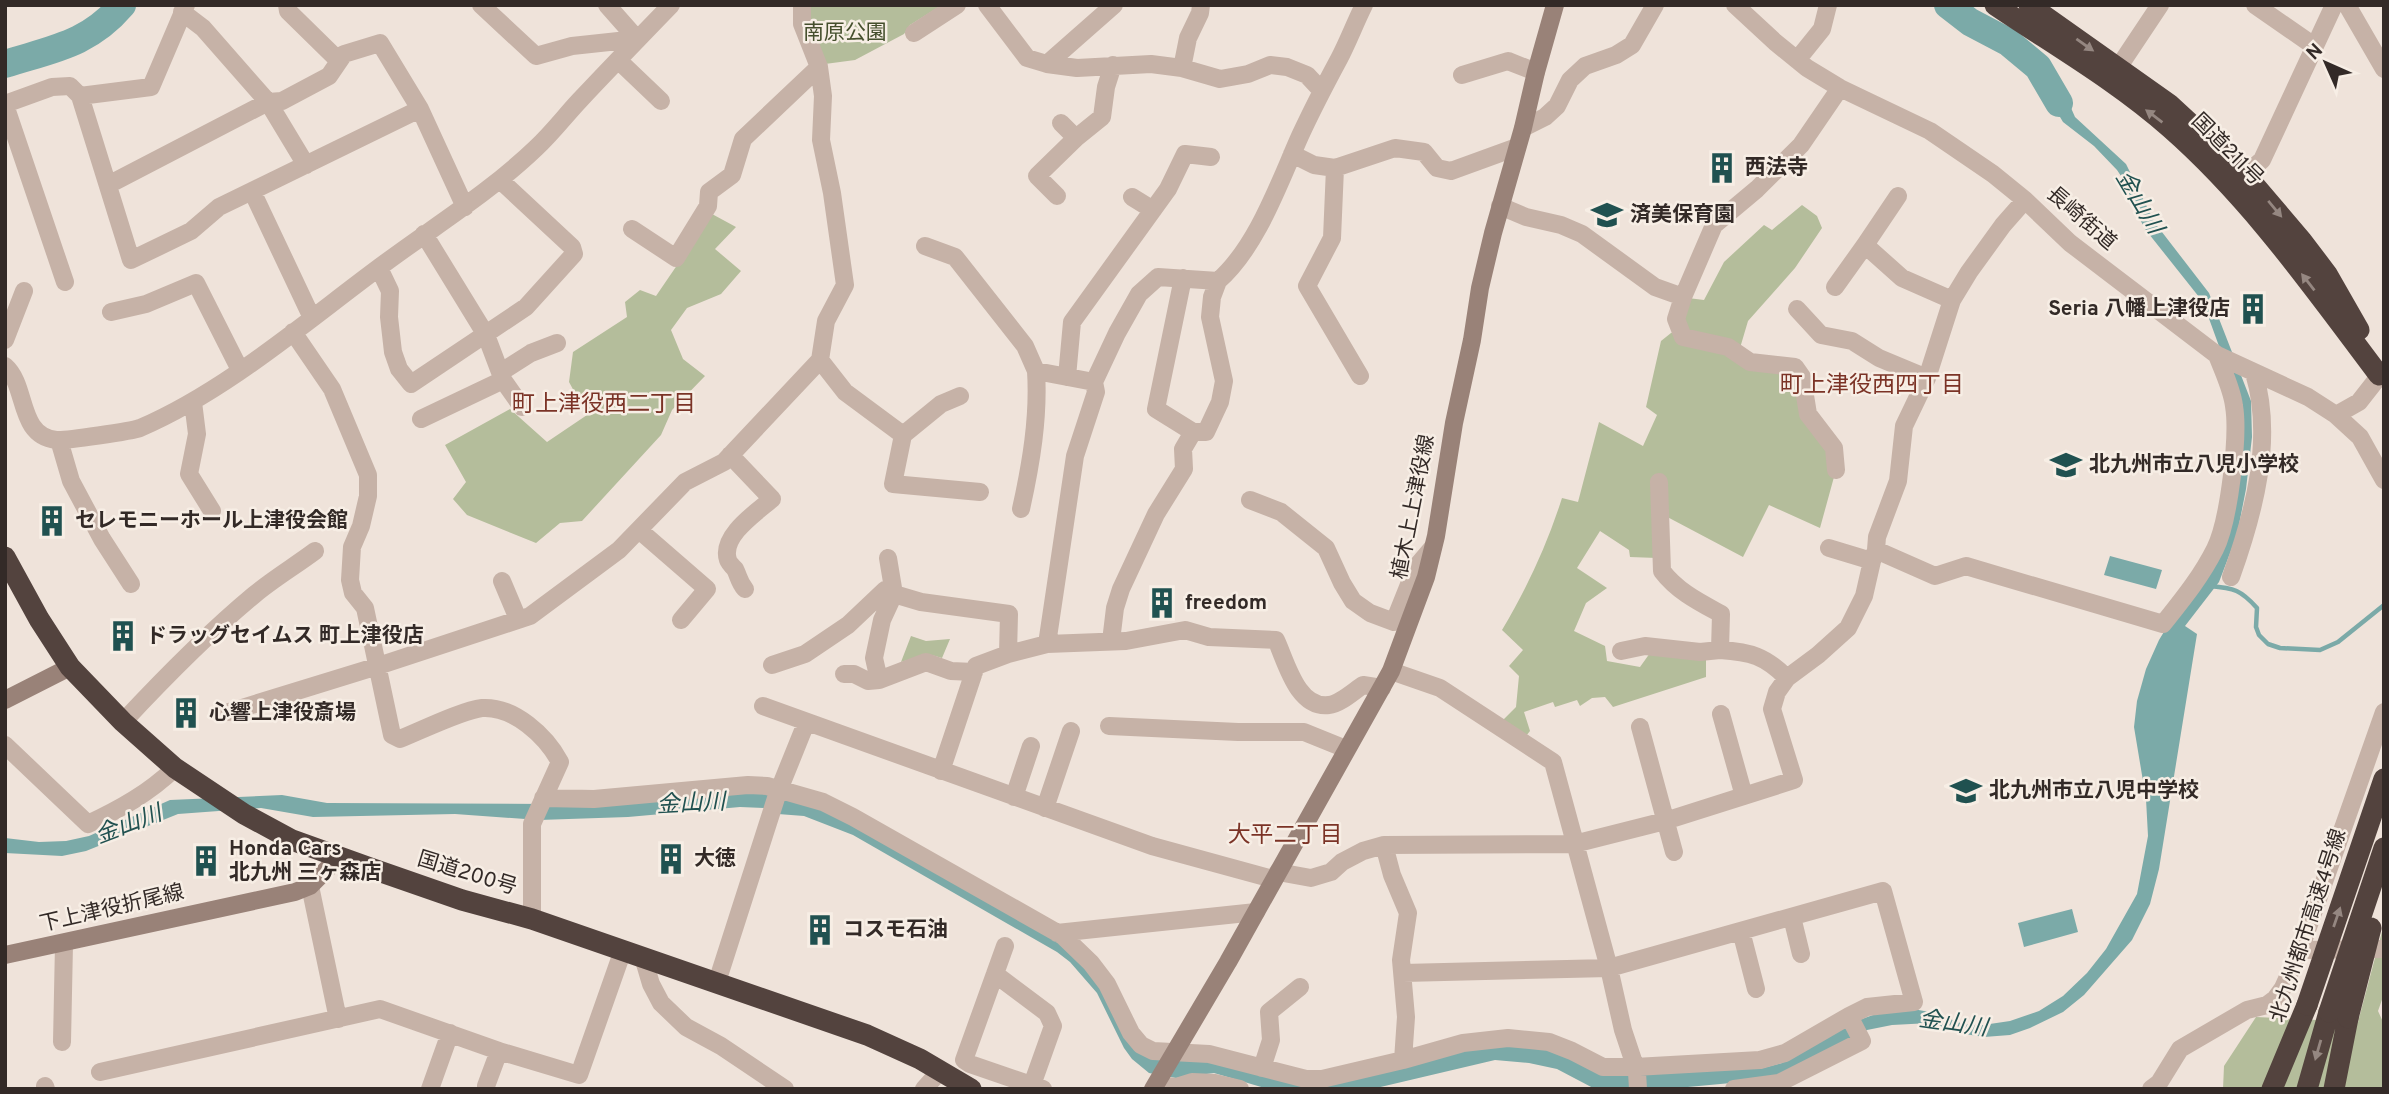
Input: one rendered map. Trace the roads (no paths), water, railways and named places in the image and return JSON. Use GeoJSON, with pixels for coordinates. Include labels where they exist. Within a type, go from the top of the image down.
{"type":"FeatureCollection","features":[{"type":"Feature","properties":{"kind":"highway","name":"国道211号"},"geometry":{"type":"LineString","coordinates":[[1996,5],[2109,82],[2238,181]]}},
{"type":"Feature","properties":{"kind":"highway","name":"国道211号"},"geometry":{"type":"LineString","coordinates":[[2029,5],[2194,125],[2382,377]]}},
{"type":"Feature","properties":{"kind":"highway","name":"国道200号"},"geometry":{"type":"LineString","coordinates":[[5,557],[39,619],[70,667],[123,722],[175,768],[244,814],[292,840],[462,900],[532,919],[717,982],[867,1035],[958,1075]]}},
{"type":"Feature","properties":{"kind":"highway","name":"北九州都市高速4号線"},"geometry":{"type":"LineString","coordinates":[[2282,1089],[2307,1005],[2384,779]]}},
{"type":"Feature","properties":{"kind":"highway"},"geometry":{"type":"LineString","coordinates":[[2334,1089],[2339,1015],[2384,848]]}},
{"type":"Feature","properties":{"kind":"highway"},"geometry":{"type":"LineString","coordinates":[[2307,1089],[2339,1015],[2384,872]]}},
{"type":"Feature","properties":{"kind":"highway"},"geometry":{"type":"LineString","coordinates":[[2272,1089],[2307,1005]]}},
{"type":"Feature","properties":{"kind":"main road","name":"植木上上津役線"},"geometry":{"type":"LineString","coordinates":[[1156,1084],[1391,671],[1419,600],[1433,547],[1480,288],[1555,5]]}},
{"type":"Feature","properties":{"kind":"main road"},"geometry":{"type":"LineString","coordinates":[[5,699],[70,667]]}},
{"type":"Feature","properties":{"kind":"main road","name":"下上津役折尾線"},"geometry":{"type":"LineString","coordinates":[[5,956],[295,892],[310,886],[339,857]]}},
{"type":"Feature","properties":{"kind":"street"},"geometry":{"type":"LineString","coordinates":[[286,5],[288,11],[339,61]]}},
{"type":"Feature","properties":{"kind":"street"},"geometry":{"type":"LineString","coordinates":[[481,5],[536,56],[572,46],[637,39]]}},
{"type":"Feature","properties":{"kind":"street"},"geometry":{"type":"LineString","coordinates":[[607,5],[637,39]]}},
{"type":"Feature","properties":{"kind":"street"},"geometry":{"type":"LineString","coordinates":[[5,366],[11,371],[20,391],[24,411],[30,423],[41,434],[59,440],[137,429],[193,402],[500,180],[537,147],[671,5]]}},
{"type":"Feature","properties":{"kind":"street"},"geometry":{"type":"LineString","coordinates":[[229,712],[530,616],[619,550],[685,482],[724,462],[820,360],[826,321],[845,285],[821,140],[823,96],[819,67],[802,24],[802,5]]}},
{"type":"Feature","properties":{"kind":"street"},"geometry":{"type":"LineString","coordinates":[[914,33],[957,5]]}},
{"type":"Feature","properties":{"kind":"street"},"geometry":{"type":"LineString","coordinates":[[987,5],[1027,58],[1047,64],[1077,68],[1151,64],[1182,68],[1220,79],[1248,75],[1270,65],[1287,66],[1307,75],[1321,90]]}},
{"type":"Feature","properties":{"kind":"street"},"geometry":{"type":"LineString","coordinates":[[1047,64],[1115,5]]}},
{"type":"Feature","properties":{"kind":"street"},"geometry":{"type":"LineString","coordinates":[[1182,68],[1188,38],[1201,5]]}},
{"type":"Feature","properties":{"kind":"street"},"geometry":{"type":"LineString","coordinates":[[1183,278],[1156,409],[1193,432],[1206,432],[1220,402],[1224,381],[1210,317],[1212,296],[1218,281],[1231,269],[1250,241],[1364,5]]}},
{"type":"Feature","properties":{"kind":"street"},"geometry":{"type":"LineString","coordinates":[[1523,128],[1545,117],[1557,106],[1570,80],[1585,66],[1616,55],[1632,45],[1655,5]]}},
{"type":"Feature","properties":{"kind":"street","name":"長崎街道"},"geometry":{"type":"LineString","coordinates":[[1735,5],[1797,60],[1840,88],[1930,131],[1993,173],[2070,243],[2217,355],[2308,397],[2336,415],[2360,438],[2384,480]]}},
{"type":"Feature","properties":{"kind":"street"},"geometry":{"type":"LineString","coordinates":[[1797,60],[1822,29],[1828,5]]}},
{"type":"Feature","properties":{"kind":"street"},"geometry":{"type":"LineString","coordinates":[[2118,68],[2160,5]]}},
{"type":"Feature","properties":{"kind":"street"},"geometry":{"type":"LineString","coordinates":[[2255,5],[2314,46]]}},
{"type":"Feature","properties":{"kind":"street"},"geometry":{"type":"LineString","coordinates":[[2238,181],[2262,160],[2334,5]]}},
{"type":"Feature","properties":{"kind":"street"},"geometry":{"type":"LineString","coordinates":[[2347,5],[2384,69]]}},
{"type":"Feature","properties":{"kind":"street"},"geometry":{"type":"LineString","coordinates":[[80,96],[151,87],[184,9],[268,102],[306,165]]}},
{"type":"Feature","properties":{"kind":"street"},"geometry":{"type":"LineString","coordinates":[[108,184],[268,102],[282,101],[330,76],[344,54],[380,43],[420,109],[464,207]]}},
{"type":"Feature","properties":{"kind":"street"},"geometry":{"type":"LineString","coordinates":[[618,60],[661,101]]}},
{"type":"Feature","properties":{"kind":"street"},"geometry":{"type":"LineString","coordinates":[[1462,75],[1508,61],[1536,72]]}},
{"type":"Feature","properties":{"kind":"street"},"geometry":{"type":"LineString","coordinates":[[1057,196],[1037,176],[1102,117],[1106,87],[1113,65]]}},
{"type":"Feature","properties":{"kind":"street"},"geometry":{"type":"LineString","coordinates":[[632,229],[676,258],[708,206],[709,192],[732,175],[743,139],[819,67]]}},
{"type":"Feature","properties":{"kind":"street"},"geometry":{"type":"LineString","coordinates":[[65,282],[5,104],[52,87],[71,86],[80,96],[131,260],[191,231],[219,206],[420,109]]}},
{"type":"Feature","properties":{"kind":"street"},"geometry":{"type":"LineString","coordinates":[[1836,470],[1834,448],[1808,414],[1801,377],[1795,367],[1750,362],[1728,347],[1683,337],[1676,319],[1714,225],[1801,145],[1840,88]]}},
{"type":"Feature","properties":{"kind":"street"},"geometry":{"type":"LineString","coordinates":[[1061,123],[1076,138]]}},
{"type":"Feature","properties":{"kind":"street"},"geometry":{"type":"LineString","coordinates":[[1292,154],[1314,166],[1335,168],[1395,148],[1424,152],[1437,168],[1451,171],[1517,147]]}},
{"type":"Feature","properties":{"kind":"street"},"geometry":{"type":"LineString","coordinates":[[1067,377],[1072,322],[1168,189],[1185,154],[1211,157]]}},
{"type":"Feature","properties":{"kind":"street"},"geometry":{"type":"LineString","coordinates":[[1335,168],[1332,238],[1307,286],[1360,376]]}},
{"type":"Feature","properties":{"kind":"street"},"geometry":{"type":"LineString","coordinates":[[379,268],[390,291],[389,317],[393,352],[399,369],[411,384],[526,307],[574,254],[572,247],[500,180]]}},
{"type":"Feature","properties":{"kind":"street"},"geometry":{"type":"LineString","coordinates":[[252,191],[312,318]]}},
{"type":"Feature","properties":{"kind":"street"},"geometry":{"type":"LineString","coordinates":[[1835,287],[1898,196]]}},
{"type":"Feature","properties":{"kind":"street"},"geometry":{"type":"LineString","coordinates":[[1132,197],[1153,210]]}},
{"type":"Feature","properties":{"kind":"street"},"geometry":{"type":"LineString","coordinates":[[762,706],[1152,846],[1275,876],[1311,878],[1331,872],[1342,862],[1363,851],[1384,845],[1574,844],[1665,821],[1794,780],[1773,709],[1777,692],[1787,678],[1848,628],[1864,597],[1877,537],[1898,481],[1904,426],[1927,378],[1952,300],[2003,225],[2025,200]]}},
{"type":"Feature","properties":{"kind":"street"},"geometry":{"type":"LineString","coordinates":[[1500,206],[1582,234],[1655,287],[1683,297]]}},
{"type":"Feature","properties":{"kind":"street"},"geometry":{"type":"LineString","coordinates":[[424,234],[486,335],[502,376],[522,407]]}},
{"type":"Feature","properties":{"kind":"street"},"geometry":{"type":"LineString","coordinates":[[1865,245],[1902,278],[1952,300]]}},
{"type":"Feature","properties":{"kind":"street"},"geometry":{"type":"LineString","coordinates":[[925,246],[955,257],[1025,346],[1036,371],[1038,397],[1028,478],[1021,509]]}},
{"type":"Feature","properties":{"kind":"street"},"geometry":{"type":"LineString","coordinates":[[1046,644],[1075,456],[1096,392],[1094,382],[1117,333],[1139,294],[1158,277],[1218,281]]}},
{"type":"Feature","properties":{"kind":"street"},"geometry":{"type":"LineString","coordinates":[[111,312],[146,304],[196,283],[240,370]]}},
{"type":"Feature","properties":{"kind":"street"},"geometry":{"type":"LineString","coordinates":[[5,340],[24,291]]}},
{"type":"Feature","properties":{"kind":"street"},"geometry":{"type":"LineString","coordinates":[[1797,309],[1821,335],[1852,341],[1879,358],[1927,378]]}},
{"type":"Feature","properties":{"kind":"street"},"geometry":{"type":"LineString","coordinates":[[293,332],[332,389],[368,475],[368,496],[361,526],[352,547],[350,580],[353,593],[365,608],[392,735],[400,739],[482,708],[501,710],[526,723],[554,751],[560,762],[532,824],[532,919]]}},
{"type":"Feature","properties":{"kind":"street"},"geometry":{"type":"LineString","coordinates":[[421,419],[502,376],[531,353],[557,343]]}},
{"type":"Feature","properties":{"kind":"street"},"geometry":{"type":"LineString","coordinates":[[1829,548],[1874,556],[1935,576],[1966,566],[2163,624],[2194,585],[2217,546],[2228,499],[2234,449],[2234,405],[2217,355]]}},
{"type":"Feature","properties":{"kind":"street"},"geometry":{"type":"LineString","coordinates":[[820,360],[845,392],[903,435]]}},
{"type":"Feature","properties":{"kind":"street"},"geometry":{"type":"LineString","coordinates":[[1036,371],[1094,382]]}},
{"type":"Feature","properties":{"kind":"street"},"geometry":{"type":"LineString","coordinates":[[2231,577],[2247,533],[2262,441],[2262,398],[2254,373]]}},
{"type":"Feature","properties":{"kind":"street"},"geometry":{"type":"LineString","coordinates":[[2336,415],[2360,402],[2382,377]]}},
{"type":"Feature","properties":{"kind":"street"},"geometry":{"type":"LineString","coordinates":[[960,396],[941,404],[903,435],[889,491],[954,488],[980,492]]}},
{"type":"Feature","properties":{"kind":"street"},"geometry":{"type":"LineString","coordinates":[[193,402],[197,434],[189,474],[212,511]]}},
{"type":"Feature","properties":{"kind":"street"},"geometry":{"type":"LineString","coordinates":[[1111,641],[1115,608],[1121,589],[1156,514],[1184,469],[1184,449],[1193,432]]}},
{"type":"Feature","properties":{"kind":"street"},"geometry":{"type":"LineString","coordinates":[[59,440],[71,481],[102,539],[131,584]]}},
{"type":"Feature","properties":{"kind":"street"},"geometry":{"type":"LineString","coordinates":[[730,455],[772,499],[738,528],[727,545],[728,561],[745,589]]}},
{"type":"Feature","properties":{"kind":"street"},"geometry":{"type":"LineString","coordinates":[[1659,482],[1662,571],[1671,583],[1721,614],[1720,650]]}},
{"type":"Feature","properties":{"kind":"street"},"geometry":{"type":"LineString","coordinates":[[1250,500],[1281,512],[1326,548],[1353,601],[1370,613],[1394,622],[1416,567],[1433,547]]}},
{"type":"Feature","properties":{"kind":"street"},"geometry":{"type":"LineString","coordinates":[[639,530],[707,589],[681,620]]}},
{"type":"Feature","properties":{"kind":"street"},"geometry":{"type":"LineString","coordinates":[[123,722],[175,666],[221,623],[315,551]]}},
{"type":"Feature","properties":{"kind":"street"},"geometry":{"type":"LineString","coordinates":[[879,680],[874,658],[882,620],[894,594],[888,558]]}},
{"type":"Feature","properties":{"kind":"street"},"geometry":{"type":"LineString","coordinates":[[502,581],[519,619]]}},
{"type":"Feature","properties":{"kind":"street"},"geometry":{"type":"LineString","coordinates":[[772,664],[805,654],[848,625],[885,590],[921,602],[1009,614],[1008,654]]}},
{"type":"Feature","properties":{"kind":"street"},"geometry":{"type":"LineString","coordinates":[[941,771],[976,666],[1046,644],[1111,641],[1185,630],[1209,637],[1276,640],[1299,690],[1317,704],[1331,705],[1363,685],[1381,688]]}},
{"type":"Feature","properties":{"kind":"street"},"geometry":{"type":"LineString","coordinates":[[1621,651],[1645,646],[1757,655],[1772,663],[1787,678]]}},
{"type":"Feature","properties":{"kind":"street"},"geometry":{"type":"LineString","coordinates":[[844,674],[854,674],[869,681],[879,680],[926,663],[951,671],[974,672]]}},
{"type":"Feature","properties":{"kind":"street"},"geometry":{"type":"LineString","coordinates":[[1391,671],[1440,688],[1553,762],[1637,1076]]}},
{"type":"Feature","properties":{"kind":"street"},"geometry":{"type":"LineString","coordinates":[[2151,1089],[2159,1083],[2180,1049],[2247,1010],[2267,1005],[2283,988],[2377,751],[2384,712]]}},
{"type":"Feature","properties":{"kind":"street"},"geometry":{"type":"LineString","coordinates":[[1721,714],[1744,796]]}},
{"type":"Feature","properties":{"kind":"street"},"geometry":{"type":"LineString","coordinates":[[717,982],[778,792],[806,723]]}},
{"type":"Feature","properties":{"kind":"street"},"geometry":{"type":"LineString","coordinates":[[1109,726],[1304,732],[1346,750]]}},
{"type":"Feature","properties":{"kind":"street"},"geometry":{"type":"LineString","coordinates":[[1640,727],[1674,852]]}},
{"type":"Feature","properties":{"kind":"street"},"geometry":{"type":"LineString","coordinates":[[1045,808],[1071,731]]}},
{"type":"Feature","properties":{"kind":"street"},"geometry":{"type":"LineString","coordinates":[[5,745],[88,824],[125,807],[155,787],[175,768]]}},
{"type":"Feature","properties":{"kind":"street"},"geometry":{"type":"LineString","coordinates":[[1014,797],[1031,746]]}},
{"type":"Feature","properties":{"kind":"street"},"geometry":{"type":"LineString","coordinates":[[542,800],[594,799],[748,785],[823,802],[1057,933],[1091,964],[1107,984],[1131,1033],[1141,1045],[1171,1057],[1209,1054],[1306,1079],[1322,1079],[1463,1043],[1508,1038],[1549,1042],[1603,1067],[1637,1076],[1760,1060],[1785,1053],[1853,1024],[1867,1007],[1914,1002],[1883,891],[1609,968],[1403,973]]}},
{"type":"Feature","properties":{"kind":"street"},"geometry":{"type":"LineString","coordinates":[[1384,845],[1392,874],[1408,913],[1403,945],[1406,1017],[1403,1060]]}},
{"type":"Feature","properties":{"kind":"street"},"geometry":{"type":"LineString","coordinates":[[310,886],[338,1019]]}},
{"type":"Feature","properties":{"kind":"street"},"geometry":{"type":"LineString","coordinates":[[1057,933],[1256,912]]}},
{"type":"Feature","properties":{"kind":"street"},"geometry":{"type":"LineString","coordinates":[[1792,917],[1801,954]]}},
{"type":"Feature","properties":{"kind":"street"},"geometry":{"type":"LineString","coordinates":[[1741,931],[1756,989]]}},
{"type":"Feature","properties":{"kind":"street"},"geometry":{"type":"LineString","coordinates":[[62,1042],[64,944]]}},
{"type":"Feature","properties":{"kind":"street"},"geometry":{"type":"LineString","coordinates":[[958,1075],[1004,946]]}},
{"type":"Feature","properties":{"kind":"street"},"geometry":{"type":"LineString","coordinates":[[2300,950],[2384,949]]}},
{"type":"Feature","properties":{"kind":"street"},"geometry":{"type":"LineString","coordinates":[[100,1072],[380,1009],[499,1051],[579,1075],[633,953]]}},
{"type":"Feature","properties":{"kind":"street"},"geometry":{"type":"LineString","coordinates":[[633,953],[661,1003],[686,1027],[721,1046],[773,1086]]}},
{"type":"Feature","properties":{"kind":"street"},"geometry":{"type":"LineString","coordinates":[[924,1089],[958,1075],[970,1064],[1038,1087],[1053,1026],[1047,1013],[995,974]]}},
{"type":"Feature","properties":{"kind":"street"},"geometry":{"type":"LineString","coordinates":[[1262,1068],[1271,1040],[1269,1013],[1300,987]]}},
{"type":"Feature","properties":{"kind":"street"},"geometry":{"type":"LineString","coordinates":[[1734,1089],[1779,1083],[1863,1041],[1853,1024]]}},
{"type":"Feature","properties":{"kind":"street"},"geometry":{"type":"LineString","coordinates":[[430,1089],[450,1033]]}},
{"type":"Feature","properties":{"kind":"street"},"geometry":{"type":"LineString","coordinates":[[486,1086],[499,1051]]}},
{"type":"Feature","properties":{"kind":"street"},"geometry":{"type":"LineString","coordinates":[[1156,1084],[1176,1087],[1192,1082],[1215,1083],[1240,1089]]}},
{"type":"Feature","properties":{"kind":"water"},"geometry":{"type":"Polygon","coordinates":[[[2030,67],[2057,76],[2075,117],[2126,164],[2155,223],[2209,293],[2251,401],[2252,437],[2237,535],[2219,582],[2185,626],[2197,634],[2159,869],[2150,904],[2132,940],[2084,995],[2063,1012],[2030,1028],[2010,1035],[1984,1037],[1952,1032],[1930,1023],[1892,1025],[1867,1030],[1789,1072],[1753,1081],[1666,1089],[1595,1089],[1557,1069],[1495,1060],[1372,1089],[1268,1089],[1214,1073],[1176,1078],[1149,1073],[1132,1059],[1124,1048],[1097,993],[1070,962],[1057,952],[853,835],[804,816],[778,814],[765,808],[740,807],[628,817],[539,820],[455,814],[313,817],[261,808],[178,814],[86,851],[62,856],[5,853],[5,838],[39,842],[66,841],[89,836],[170,800],[282,795],[327,803],[548,804],[717,793],[769,793],[823,808],[1060,940],[1091,971],[1128,1036],[1300,1084],[1485,1045],[1536,1047],[1563,1055],[1759,1069],[1782,1063],[1845,1025],[1887,1010],[1913,1009],[1935,1013],[1963,1024],[1983,1025],[2010,1021],[2039,1011],[2063,996],[2087,973],[2106,949],[2137,894],[2148,836],[2146,799],[2134,727],[2137,701],[2146,669],[2159,640],[2229,525],[2228,371],[2203,302],[2145,229],[2131,202],[2125,182],[2094,146],[2063,122],[2030,67]]]}},
{"type":"Feature","properties":{"kind":"water"},"geometry":{"type":"Polygon","coordinates":[[[2110,556],[2162,570],[2156,589],[2104,575],[2110,556]]]}},
{"type":"Feature","properties":{"kind":"water"},"geometry":{"type":"Polygon","coordinates":[[[2072,909],[2078,932],[2024,947],[2018,923],[2072,909]]]}},
{"type":"Feature","properties":{"kind":"waterway"},"geometry":{"type":"LineString","coordinates":[[5,64],[82,37],[96,29],[122,5]]}},
{"type":"Feature","properties":{"kind":"waterway","name":"金山川"},"geometry":{"type":"LineString","coordinates":[[1948,5],[1970,22],[2008,42],[2038,67],[2059,103]]}},
{"type":"Feature","properties":{"kind":"waterway"},"geometry":{"type":"LineString","coordinates":[[2210,586],[2231,589],[2246,597],[2257,608],[2256,627],[2259,635],[2268,644],[2280,648],[2320,650],[2338,642],[2384,605]]}},
{"type":"Feature","properties":{"kind":"place","name":"西法寺"},"geometry":{"type":"Point","coordinates":[1722,168]}},
{"type":"Feature","properties":{"kind":"place","name":"済美保育園"},"geometry":{"type":"Point","coordinates":[1607,215]}},
{"type":"Feature","properties":{"kind":"place","name":"Seria 八幡上津役店"},"geometry":{"type":"Point","coordinates":[2253,309]}},
{"type":"Feature","properties":{"kind":"place","name":"北九州市立八児小学校"},"geometry":{"type":"Point","coordinates":[2066,465]}},
{"type":"Feature","properties":{"kind":"place","name":"セレモニーホール上津役会館"},"geometry":{"type":"Point","coordinates":[52,521]}},
{"type":"Feature","properties":{"kind":"place","name":"freedom"},"geometry":{"type":"Point","coordinates":[1162,603]}},
{"type":"Feature","properties":{"kind":"place","name":"ドラッグセイムス 町上津役店"},"geometry":{"type":"Point","coordinates":[123,636]}},
{"type":"Feature","properties":{"kind":"place","name":"心響上津役斎場"},"geometry":{"type":"Point","coordinates":[186,713]}},
{"type":"Feature","properties":{"kind":"place","name":"北九州市立八児中学校"},"geometry":{"type":"Point","coordinates":[1966,791]}},
{"type":"Feature","properties":{"kind":"place","name":"大徳"},"geometry":{"type":"Point","coordinates":[671,859]}},
{"type":"Feature","properties":{"kind":"place","name":"Honda Cars 北九州 三ヶ森店"},"geometry":{"type":"Point","coordinates":[206,861]}},
{"type":"Feature","properties":{"kind":"place","name":"コスモ石油"},"geometry":{"type":"Point","coordinates":[820,930]}},
{"type":"Feature","properties":{"kind":"district","name":"町上津役西四丁目"},"geometry":{"type":"Point","coordinates":[1872,386]}},
{"type":"Feature","properties":{"kind":"district","name":"町上津役西二丁目"},"geometry":{"type":"Point","coordinates":[604,405]}},
{"type":"Feature","properties":{"kind":"district","name":"大平二丁目"},"geometry":{"type":"Point","coordinates":[1285,836]}},
{"type":"Feature","properties":{"kind":"park label","name":"南原公園"},"geometry":{"type":"Point","coordinates":[845,33]}}]}
